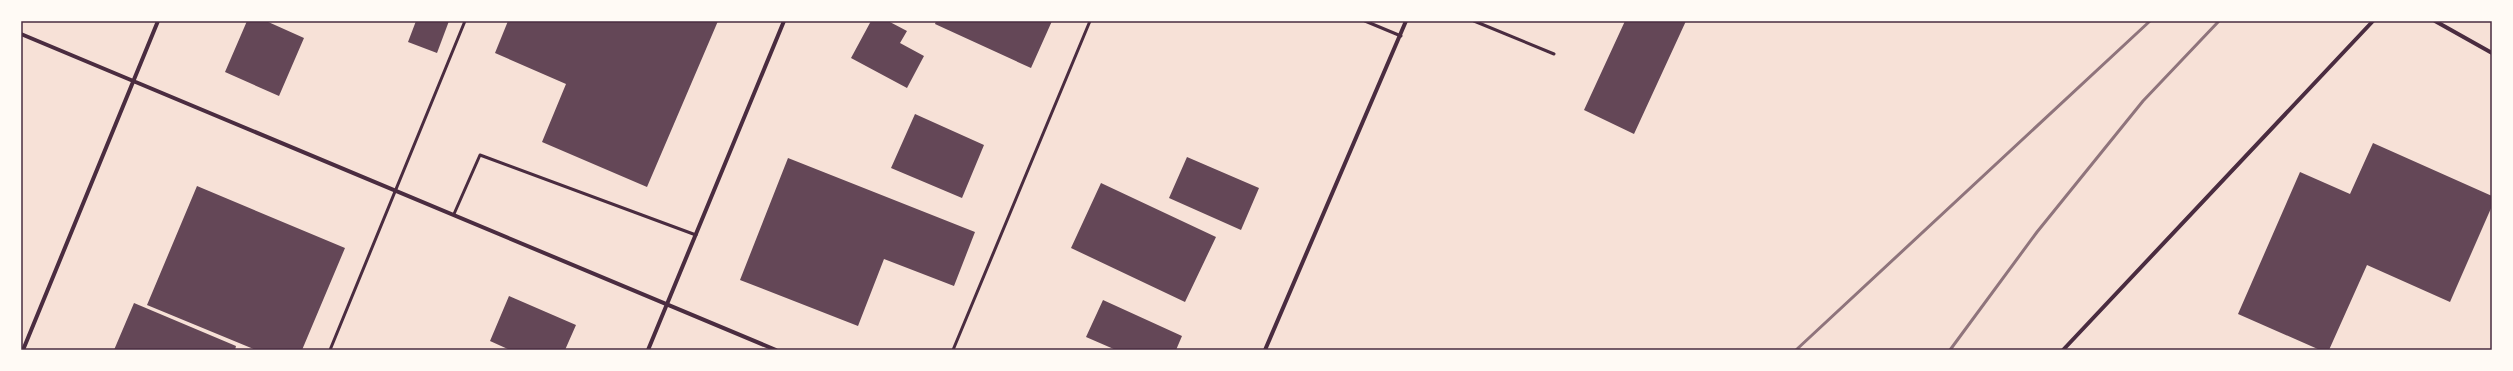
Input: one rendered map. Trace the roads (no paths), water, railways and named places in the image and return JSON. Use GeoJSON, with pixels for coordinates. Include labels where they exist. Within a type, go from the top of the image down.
{"type":"FeatureCollection","features":[{"type":"Feature","properties":{"kind":"street"},"geometry":{"type":"LineString","coordinates":[[23,350],[158,21]]}},
{"type":"Feature","properties":{"kind":"street"},"geometry":{"type":"LineString","coordinates":[[648,350],[784,21]]}},
{"type":"Feature","properties":{"kind":"street"},"geometry":{"type":"LineString","coordinates":[[1265,350],[1406,21]]}},
{"type":"Feature","properties":{"kind":"street"},"geometry":{"type":"LineString","coordinates":[[2063,350],[2373,21]]}},
{"type":"Feature","properties":{"kind":"street"},"geometry":{"type":"LineString","coordinates":[[2434,21],[2492,53]]}},
{"type":"Feature","properties":{"kind":"street"},"geometry":{"type":"LineString","coordinates":[[21,34],[776,350]]}},
{"type":"Feature","properties":{"kind":"lane"},"geometry":{"type":"LineString","coordinates":[[330,350],[465,21]]}},
{"type":"Feature","properties":{"kind":"lane"},"geometry":{"type":"LineString","coordinates":[[952,350],[1090,21]]}},
{"type":"Feature","properties":{"kind":"lane"},"geometry":{"type":"LineString","coordinates":[[1365,21],[1400,36]]}},
{"type":"Feature","properties":{"kind":"lane"},"geometry":{"type":"LineString","coordinates":[[1474,21],[1554,54]]}},
{"type":"Feature","properties":{"kind":"lane"},"geometry":{"type":"LineString","coordinates":[[454,214],[480,155],[696,235]]}},
{"type":"Feature","properties":{"kind":"railway"},"geometry":{"type":"LineString","coordinates":[[1796,350],[2150,21]]}},
{"type":"Feature","properties":{"kind":"railway"},"geometry":{"type":"LineString","coordinates":[[1950,350],[2037,232],[2143,101],[2219,21]]}}]}
